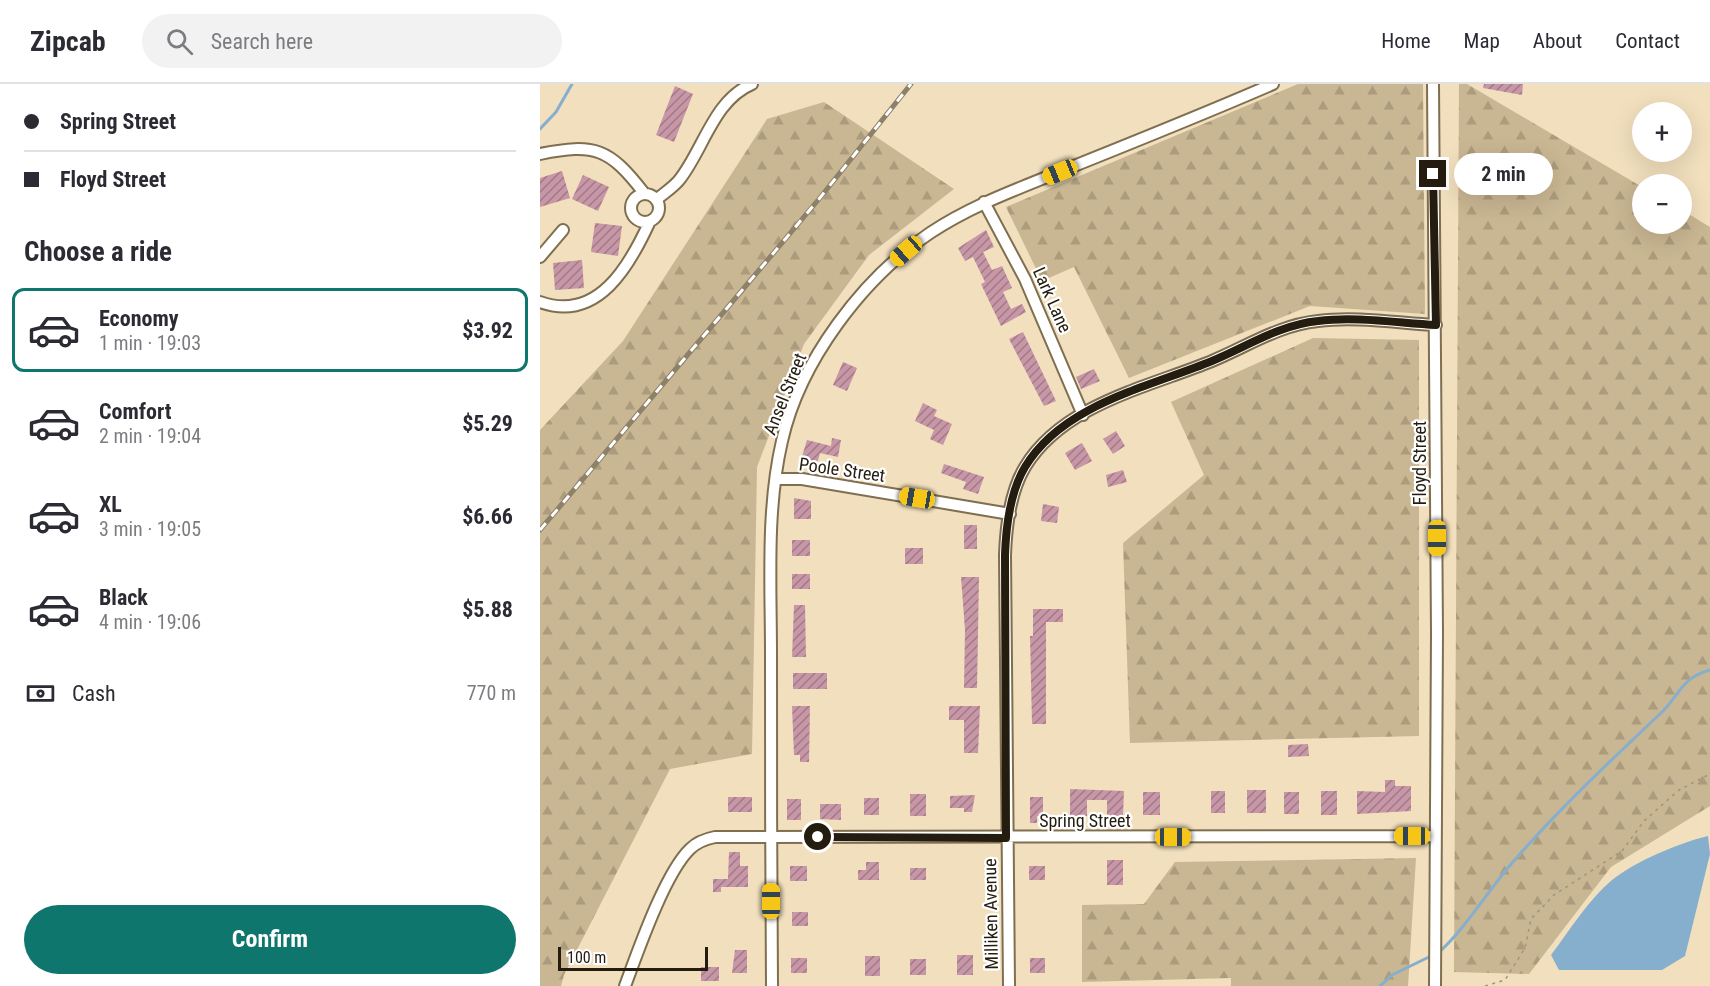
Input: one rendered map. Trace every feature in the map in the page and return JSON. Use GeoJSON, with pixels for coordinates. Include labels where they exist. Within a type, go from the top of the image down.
{"type":"FeatureCollection","features":[{"type":"Feature","properties":{"kind":"street"},"geometry":{"type":"LineString","coordinates":[[656,200],[679,180],[714,120],[742,88],[752,84]]}},
{"type":"Feature","properties":{"kind":"street","name":"Ansel Street"},"geometry":{"type":"LineString","coordinates":[[772,986],[772,524],[782,441],[796,400],[823,347],[867,288],[906,251],[931,232],[984,202],[1272,84]]}},
{"type":"Feature","properties":{"kind":"street","name":"Floyd Street"},"geometry":{"type":"LineString","coordinates":[[1433,84],[1436,325],[1435,986]]}},
{"type":"Feature","properties":{"kind":"street"},"geometry":{"type":"LineString","coordinates":[[540,154],[573,147],[589,147],[624,167],[644,193],[656,200],[659,209],[650,221],[634,256],[613,284],[590,300],[574,306],[540,302]]}},
{"type":"Feature","properties":{"kind":"street"},"geometry":{"type":"LineString","coordinates":[[644,193],[634,197],[630,207],[634,218],[650,221]]}},
{"type":"Feature","properties":{"kind":"street","name":"Lark Lane"},"geometry":{"type":"LineString","coordinates":[[984,202],[1025,279],[1083,414]]}},
{"type":"Feature","properties":{"kind":"street"},"geometry":{"type":"LineString","coordinates":[[540,257],[563,230]]}},
{"type":"Feature","properties":{"kind":"street","name":"Milliken Avenue"},"geometry":{"type":"LineString","coordinates":[[1009,986],[1005,555],[1010,514],[1025,467],[1051,436],[1083,414],[1295,325],[1343,320],[1436,325]]}},
{"type":"Feature","properties":{"kind":"street","name":"Poole Street"},"geometry":{"type":"LineString","coordinates":[[776,478],[802,478],[1010,514]]}},
{"type":"Feature","properties":{"kind":"street","name":"Spring Street"},"geometry":{"type":"LineString","coordinates":[[625,986],[676,868],[691,848],[704,840],[715,837],[1435,836]]}},
{"type":"Feature","properties":{"kind":"path"},"geometry":{"type":"LineString","coordinates":[[1485,986],[1505,980],[1525,948],[1531,919],[1554,895],[1622,851],[1644,821],[1679,790],[1710,774]]}},
{"type":"Feature","properties":{"kind":"green space"},"geometry":{"type":"Polygon","coordinates":[[[1298,84],[1423,84],[1425,314],[1310,306],[1129,378],[1074,267],[1042,281],[1006,207],[1298,84]]]}},
{"type":"Feature","properties":{"kind":"green space"},"geometry":{"type":"Polygon","coordinates":[[[1459,84],[1467,84],[1632,181],[1632,234],[1692,234],[1692,216],[1710,227],[1710,806],[1611,867],[1529,974],[1454,972],[1459,84]]]}},
{"type":"Feature","properties":{"kind":"green space"},"geometry":{"type":"Polygon","coordinates":[[[824,102],[954,189],[869,255],[804,344],[757,467],[752,754],[670,769],[564,975],[561,986],[540,986],[540,430],[623,341],[767,119],[824,102]]]}},
{"type":"Feature","properties":{"kind":"green space"},"geometry":{"type":"Polygon","coordinates":[[[1313,338],[1419,340],[1419,736],[1130,743],[1123,543],[1204,475],[1171,402],[1313,338]]]}},
{"type":"Feature","properties":{"kind":"green space"},"geometry":{"type":"Polygon","coordinates":[[[1416,858],[1408,986],[1231,986],[1231,978],[1082,982],[1082,905],[1144,904],[1175,862],[1416,858]]]}},
{"type":"Feature","properties":{"kind":"water"},"geometry":{"type":"Polygon","coordinates":[[[1708,836],[1710,854],[1685,956],[1662,970],[1559,970],[1551,955],[1603,888],[1633,866],[1684,843],[1708,836]]]}},
{"type":"Feature","properties":{"kind":"building"},"geometry":{"type":"Polygon","coordinates":[[[1484,84],[1523,84],[1522,95],[1483,88],[1484,84]]]}},
{"type":"Feature","properties":{"kind":"building"},"geometry":{"type":"Polygon","coordinates":[[[675,86],[693,94],[674,142],[656,135],[675,86]]]}},
{"type":"Feature","properties":{"kind":"building"},"geometry":{"type":"Polygon","coordinates":[[[562,171],[570,198],[540,207],[540,178],[562,171]]]}},
{"type":"Feature","properties":{"kind":"building"},"geometry":{"type":"Polygon","coordinates":[[[583,175],[609,187],[598,211],[572,199],[583,175]]]}},
{"type":"Feature","properties":{"kind":"building"},"geometry":{"type":"Polygon","coordinates":[[[595,223],[622,226],[618,256],[591,252],[595,223]]]}},
{"type":"Feature","properties":{"kind":"building"},"geometry":{"type":"Polygon","coordinates":[[[986,230],[994,247],[983,252],[992,270],[1002,266],[1012,288],[1003,292],[1011,309],[1022,304],[1026,312],[1001,326],[981,284],[985,282],[973,257],[965,261],[958,248],[986,230]]]}},
{"type":"Feature","properties":{"kind":"building"},"geometry":{"type":"Polygon","coordinates":[[[582,260],[584,288],[555,290],[553,263],[582,260]]]}},
{"type":"Feature","properties":{"kind":"building"},"geometry":{"type":"Polygon","coordinates":[[[1023,332],[1056,401],[1044,406],[1009,339],[1023,332]]]}},
{"type":"Feature","properties":{"kind":"building"},"geometry":{"type":"Polygon","coordinates":[[[843,362],[857,368],[847,391],[833,385],[843,362]]]}},
{"type":"Feature","properties":{"kind":"building"},"geometry":{"type":"Polygon","coordinates":[[[1094,369],[1100,381],[1081,389],[1076,377],[1094,369]]]}},
{"type":"Feature","properties":{"kind":"building"},"geometry":{"type":"Polygon","coordinates":[[[923,403],[937,410],[934,416],[952,424],[943,445],[930,439],[934,430],[915,421],[923,403]]]}},
{"type":"Feature","properties":{"kind":"building"},"geometry":{"type":"Polygon","coordinates":[[[1116,431],[1125,446],[1113,454],[1103,439],[1116,431]]]}},
{"type":"Feature","properties":{"kind":"building"},"geometry":{"type":"Polygon","coordinates":[[[832,438],[841,440],[838,457],[820,453],[817,464],[801,460],[807,440],[831,446],[832,438]]]}},
{"type":"Feature","properties":{"kind":"building"},"geometry":{"type":"Polygon","coordinates":[[[1082,443],[1092,461],[1075,470],[1065,453],[1082,443]]]}},
{"type":"Feature","properties":{"kind":"building"},"geometry":{"type":"Polygon","coordinates":[[[944,464],[984,477],[978,494],[963,489],[966,482],[941,473],[944,464]]]}},
{"type":"Feature","properties":{"kind":"building"},"geometry":{"type":"Polygon","coordinates":[[[1123,470],[1127,482],[1108,487],[1106,475],[1123,470]]]}},
{"type":"Feature","properties":{"kind":"building"},"geometry":{"type":"Polygon","coordinates":[[[794,498],[811,501],[811,519],[794,519],[794,498]]]}},
{"type":"Feature","properties":{"kind":"building"},"geometry":{"type":"Polygon","coordinates":[[[1043,504],[1059,507],[1057,523],[1041,521],[1043,504]]]}},
{"type":"Feature","properties":{"kind":"building"},"geometry":{"type":"Polygon","coordinates":[[[964,525],[977,525],[977,549],[964,549],[964,525]]]}},
{"type":"Feature","properties":{"kind":"building"},"geometry":{"type":"Polygon","coordinates":[[[792,540],[810,540],[810,556],[792,556],[792,540]]]}},
{"type":"Feature","properties":{"kind":"building"},"geometry":{"type":"Polygon","coordinates":[[[905,548],[923,548],[923,564],[905,564],[905,548]]]}},
{"type":"Feature","properties":{"kind":"building"},"geometry":{"type":"Polygon","coordinates":[[[792,574],[810,574],[810,589],[792,589],[792,574]]]}},
{"type":"Feature","properties":{"kind":"building"},"geometry":{"type":"Polygon","coordinates":[[[961,577],[979,577],[977,688],[964,688],[965,630],[961,577]]]}},
{"type":"Feature","properties":{"kind":"building"},"geometry":{"type":"Polygon","coordinates":[[[794,605],[805,605],[806,657],[792,657],[794,605]]]}},
{"type":"Feature","properties":{"kind":"building"},"geometry":{"type":"Polygon","coordinates":[[[1033,609],[1063,609],[1063,622],[1046,622],[1046,724],[1032,724],[1030,636],[1033,636],[1033,609]]]}},
{"type":"Feature","properties":{"kind":"building"},"geometry":{"type":"Polygon","coordinates":[[[793,673],[827,673],[827,689],[793,689],[793,673]]]}},
{"type":"Feature","properties":{"kind":"building"},"geometry":{"type":"Polygon","coordinates":[[[792,706],[810,706],[809,762],[800,762],[800,755],[794,755],[792,706]]]}},
{"type":"Feature","properties":{"kind":"building"},"geometry":{"type":"Polygon","coordinates":[[[949,706],[980,706],[978,753],[964,753],[964,720],[949,720],[949,706]]]}},
{"type":"Feature","properties":{"kind":"building"},"geometry":{"type":"Polygon","coordinates":[[[1308,744],[1309,756],[1288,757],[1288,745],[1308,744]]]}},
{"type":"Feature","properties":{"kind":"building"},"geometry":{"type":"Polygon","coordinates":[[[1385,780],[1395,780],[1395,786],[1411,786],[1411,811],[1357,814],[1357,791],[1385,792],[1385,780]]]}},
{"type":"Feature","properties":{"kind":"building"},"geometry":{"type":"Polygon","coordinates":[[[1070,789],[1124,791],[1123,816],[1107,816],[1107,800],[1087,800],[1087,816],[1070,816],[1070,789]]]}},
{"type":"Feature","properties":{"kind":"building"},"geometry":{"type":"Polygon","coordinates":[[[1247,790],[1266,790],[1266,813],[1247,813],[1247,790]]]}},
{"type":"Feature","properties":{"kind":"building"},"geometry":{"type":"Polygon","coordinates":[[[1211,791],[1225,791],[1225,813],[1211,813],[1211,791]]]}},
{"type":"Feature","properties":{"kind":"building"},"geometry":{"type":"Polygon","coordinates":[[[1321,791],[1337,791],[1337,815],[1321,815],[1321,791]]]}},
{"type":"Feature","properties":{"kind":"building"},"geometry":{"type":"Polygon","coordinates":[[[1143,792],[1160,792],[1160,815],[1143,815],[1143,792]]]}},
{"type":"Feature","properties":{"kind":"building"},"geometry":{"type":"Polygon","coordinates":[[[1284,792],[1299,792],[1299,814],[1284,814],[1284,792]]]}},
{"type":"Feature","properties":{"kind":"building"},"geometry":{"type":"Polygon","coordinates":[[[910,794],[926,794],[926,816],[910,816],[910,794]]]}},
{"type":"Feature","properties":{"kind":"building"},"geometry":{"type":"Polygon","coordinates":[[[975,795],[972,812],[964,812],[964,808],[950,808],[950,796],[975,795]]]}},
{"type":"Feature","properties":{"kind":"building"},"geometry":{"type":"Polygon","coordinates":[[[728,797],[752,797],[752,812],[728,812],[728,797]]]}},
{"type":"Feature","properties":{"kind":"building"},"geometry":{"type":"Polygon","coordinates":[[[1030,797],[1043,797],[1043,816],[1037,816],[1037,823],[1030,823],[1030,797]]]}},
{"type":"Feature","properties":{"kind":"building"},"geometry":{"type":"Polygon","coordinates":[[[864,798],[879,798],[879,815],[864,815],[864,798]]]}},
{"type":"Feature","properties":{"kind":"building"},"geometry":{"type":"Polygon","coordinates":[[[787,799],[801,799],[801,820],[787,820],[787,799]]]}},
{"type":"Feature","properties":{"kind":"building"},"geometry":{"type":"Polygon","coordinates":[[[820,804],[841,804],[841,820],[820,819],[820,804]]]}},
{"type":"Feature","properties":{"kind":"building"},"geometry":{"type":"Polygon","coordinates":[[[729,852],[740,852],[740,866],[748,866],[748,887],[721,887],[721,892],[713,892],[713,879],[728,879],[729,852]]]}},
{"type":"Feature","properties":{"kind":"building"},"geometry":{"type":"Polygon","coordinates":[[[1107,860],[1123,860],[1123,885],[1107,885],[1107,860]]]}},
{"type":"Feature","properties":{"kind":"building"},"geometry":{"type":"Polygon","coordinates":[[[866,862],[879,862],[879,880],[858,880],[858,870],[866,870],[866,862]]]}},
{"type":"Feature","properties":{"kind":"building"},"geometry":{"type":"Polygon","coordinates":[[[790,866],[807,866],[807,881],[790,881],[790,866]]]}},
{"type":"Feature","properties":{"kind":"building"},"geometry":{"type":"Polygon","coordinates":[[[1029,866],[1045,866],[1045,880],[1029,880],[1029,866]]]}},
{"type":"Feature","properties":{"kind":"building"},"geometry":{"type":"Polygon","coordinates":[[[910,868],[926,868],[926,880],[910,880],[910,868]]]}},
{"type":"Feature","properties":{"kind":"building"},"geometry":{"type":"Polygon","coordinates":[[[792,912],[808,912],[808,926],[792,926],[792,912]]]}},
{"type":"Feature","properties":{"kind":"building"},"geometry":{"type":"Polygon","coordinates":[[[735,950],[747,950],[747,973],[732,973],[735,950]]]}},
{"type":"Feature","properties":{"kind":"building"},"geometry":{"type":"Polygon","coordinates":[[[957,955],[973,955],[973,975],[957,975],[957,955]]]}},
{"type":"Feature","properties":{"kind":"building"},"geometry":{"type":"Polygon","coordinates":[[[865,956],[880,956],[880,976],[865,976],[865,956]]]}},
{"type":"Feature","properties":{"kind":"building"},"geometry":{"type":"Polygon","coordinates":[[[791,958],[807,958],[807,973],[791,973],[791,958]]]}},
{"type":"Feature","properties":{"kind":"building"},"geometry":{"type":"Polygon","coordinates":[[[1030,958],[1045,958],[1045,973],[1030,973],[1030,958]]]}},
{"type":"Feature","properties":{"kind":"building"},"geometry":{"type":"Polygon","coordinates":[[[910,959],[926,959],[926,975],[910,975],[910,959]]]}},
{"type":"Feature","properties":{"kind":"building"},"geometry":{"type":"Polygon","coordinates":[[[701,967],[719,967],[719,981],[701,981],[701,967]]]}},
{"type":"Feature","properties":{"kind":"waterway"},"geometry":{"type":"LineString","coordinates":[[540,129],[556,112],[572,84]]}},
{"type":"Feature","properties":{"kind":"waterway"},"geometry":{"type":"LineString","coordinates":[[1439,952],[1457,934],[1503,873],[1547,824],[1667,707],[1687,682],[1700,673],[1710,670]]}},
{"type":"Feature","properties":{"kind":"waterway"},"geometry":{"type":"LineString","coordinates":[[1380,986],[1392,975],[1433,955]]}},
{"type":"Feature","properties":{"kind":"railway"},"geometry":{"type":"LineString","coordinates":[[540,530],[819,199],[911,84]]}},
{"type":"Feature","properties":{"kind":"route"},"geometry":{"type":"LineString","coordinates":[[818,837],[1006,838],[1005,555],[1007,527],[1015,494],[1025,467],[1051,436],[1083,414],[1215,360],[1272,332],[1319,321],[1343,320],[1436,325],[1433,174]]}}]}
